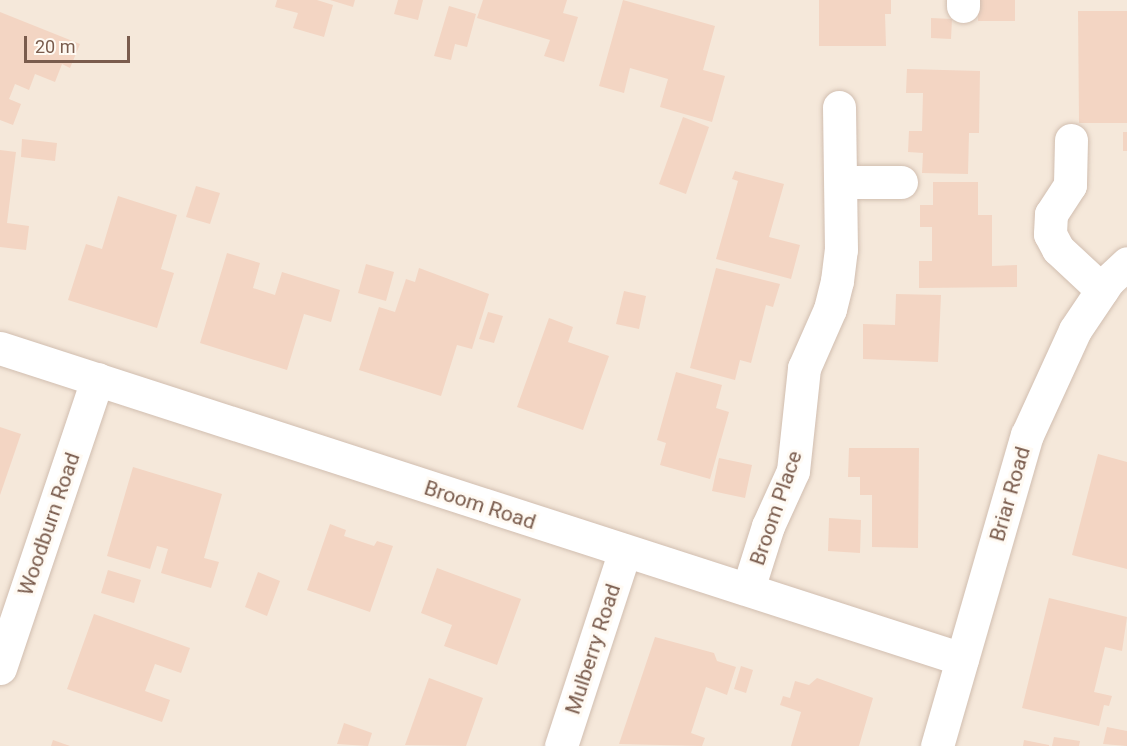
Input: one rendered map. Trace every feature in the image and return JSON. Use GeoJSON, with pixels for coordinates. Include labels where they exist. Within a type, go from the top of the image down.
{"type":"FeatureCollection","features":[{"type":"Feature","properties":{"kind":"street","name":"Broom Place"},"geometry":{"type":"LineString","coordinates":[[748,589],[768,526],[793,471],[804,368],[830,309],[837,281],[841,182],[839,107]]}},
{"type":"Feature","properties":{"kind":"street"},"geometry":{"type":"LineString","coordinates":[[1071,140],[1070,185],[1051,214],[1050,234],[1058,249],[1102,290]]}},
{"type":"Feature","properties":{"kind":"street"},"geometry":{"type":"LineString","coordinates":[[841,182],[901,182]]}},
{"type":"Feature","properties":{"kind":"street","name":"Briar Road"},"geometry":{"type":"LineString","coordinates":[[937,746],[1027,435],[1055,368],[1102,290],[1127,263]]}},
{"type":"Feature","properties":{"kind":"street","name":"Broom Road"},"geometry":{"type":"LineString","coordinates":[[0,348],[624,553],[748,589],[962,660]]}},
{"type":"Feature","properties":{"kind":"street","name":"Woodburn Road"},"geometry":{"type":"LineString","coordinates":[[0,668],[97,380]]}},
{"type":"Feature","properties":{"kind":"street","name":"Mulberry Road"},"geometry":{"type":"LineString","coordinates":[[561,746],[624,553]]}},
{"type":"Feature","properties":{"kind":"shaded area"},"geometry":{"type":"Polygon","coordinates":[[[0,0],[1127,0],[1127,746],[0,746],[0,0]]]}},
{"type":"Feature","properties":{"kind":"building"},"geometry":{"type":"Polygon","coordinates":[[[277,0],[317,0],[333,5],[324,37],[293,28],[298,13],[275,7],[277,0]]]}},
{"type":"Feature","properties":{"kind":"building"},"geometry":{"type":"Polygon","coordinates":[[[330,0],[355,0],[353,7],[330,0]]]}},
{"type":"Feature","properties":{"kind":"building"},"geometry":{"type":"Polygon","coordinates":[[[398,0],[423,0],[418,20],[394,14],[398,0]]]}},
{"type":"Feature","properties":{"kind":"building"},"geometry":{"type":"Polygon","coordinates":[[[483,0],[567,0],[563,13],[578,17],[564,62],[544,56],[550,40],[477,18],[483,0]]]}},
{"type":"Feature","properties":{"kind":"building"},"geometry":{"type":"Polygon","coordinates":[[[623,0],[715,26],[703,70],[725,76],[712,122],[660,107],[668,79],[630,68],[624,93],[599,86],[623,0]]]}},
{"type":"Feature","properties":{"kind":"building"},"geometry":{"type":"Polygon","coordinates":[[[819,0],[891,0],[891,14],[885,14],[886,46],[819,46],[819,0]]]}},
{"type":"Feature","properties":{"kind":"building"},"geometry":{"type":"Polygon","coordinates":[[[978,0],[1015,0],[1015,21],[978,21],[978,0]]]}},
{"type":"Feature","properties":{"kind":"building"},"geometry":{"type":"Polygon","coordinates":[[[449,6],[476,14],[467,47],[455,44],[451,60],[434,56],[449,6]]]}},
{"type":"Feature","properties":{"kind":"building"},"geometry":{"type":"Polygon","coordinates":[[[1078,11],[1127,11],[1127,123],[1079,123],[1078,11]]]}},
{"type":"Feature","properties":{"kind":"building"},"geometry":{"type":"Polygon","coordinates":[[[0,12],[80,44],[70,68],[62,64],[55,82],[35,74],[29,90],[15,84],[9,99],[21,104],[13,125],[0,120],[0,12]]]}},
{"type":"Feature","properties":{"kind":"building"},"geometry":{"type":"Polygon","coordinates":[[[931,18],[952,19],[951,39],[931,38],[931,18]]]}},
{"type":"Feature","properties":{"kind":"building"},"geometry":{"type":"Polygon","coordinates":[[[907,69],[980,71],[979,133],[969,133],[968,174],[922,173],[923,153],[908,152],[909,131],[922,131],[923,93],[906,93],[907,69]]]}},
{"type":"Feature","properties":{"kind":"building"},"geometry":{"type":"Polygon","coordinates":[[[683,117],[709,127],[686,194],[659,184],[683,117]]]}},
{"type":"Feature","properties":{"kind":"building"},"geometry":{"type":"Polygon","coordinates":[[[1123,132],[1127,132],[1127,151],[1123,151],[1123,132]]]}},
{"type":"Feature","properties":{"kind":"building"},"geometry":{"type":"Polygon","coordinates":[[[22,139],[57,143],[55,161],[21,157],[22,139]]]}},
{"type":"Feature","properties":{"kind":"building"},"geometry":{"type":"Polygon","coordinates":[[[0,150],[16,152],[7,223],[29,226],[26,250],[0,247],[0,150]]]}},
{"type":"Feature","properties":{"kind":"building"},"geometry":{"type":"Polygon","coordinates":[[[735,171],[784,184],[769,237],[800,245],[791,279],[716,259],[738,181],[732,179],[735,171]]]}},
{"type":"Feature","properties":{"kind":"building"},"geometry":{"type":"Polygon","coordinates":[[[933,182],[978,182],[978,215],[992,215],[992,266],[1017,265],[1017,287],[919,288],[919,261],[932,261],[932,227],[920,227],[920,205],[933,205],[933,182]]]}},
{"type":"Feature","properties":{"kind":"building"},"geometry":{"type":"Polygon","coordinates":[[[196,186],[220,193],[210,224],[186,217],[196,186]]]}},
{"type":"Feature","properties":{"kind":"building"},"geometry":{"type":"Polygon","coordinates":[[[118,196],[177,215],[161,269],[174,273],[157,328],[68,300],[86,244],[102,249],[118,196]]]}},
{"type":"Feature","properties":{"kind":"building"},"geometry":{"type":"Polygon","coordinates":[[[227,253],[260,263],[253,288],[275,295],[282,272],[340,290],[331,322],[304,314],[287,370],[200,343],[227,253]]]}},
{"type":"Feature","properties":{"kind":"building"},"geometry":{"type":"Polygon","coordinates":[[[366,264],[394,272],[386,301],[358,293],[366,264]]]}},
{"type":"Feature","properties":{"kind":"building"},"geometry":{"type":"Polygon","coordinates":[[[419,268],[489,294],[472,349],[457,345],[441,396],[359,370],[379,307],[395,312],[406,279],[415,282],[419,268]]]}},
{"type":"Feature","properties":{"kind":"building"},"geometry":{"type":"Polygon","coordinates":[[[716,268],[780,284],[773,307],[766,305],[751,363],[740,360],[735,380],[690,368],[716,268]]]}},
{"type":"Feature","properties":{"kind":"building"},"geometry":{"type":"Polygon","coordinates":[[[624,291],[646,296],[639,329],[616,324],[624,291]]]}},
{"type":"Feature","properties":{"kind":"building"},"geometry":{"type":"Polygon","coordinates":[[[896,294],[941,295],[938,362],[863,359],[863,324],[895,325],[896,294]]]}},
{"type":"Feature","properties":{"kind":"building"},"geometry":{"type":"Polygon","coordinates":[[[488,312],[503,316],[494,343],[479,339],[488,312]]]}},
{"type":"Feature","properties":{"kind":"building"},"geometry":{"type":"Polygon","coordinates":[[[549,318],[573,327],[568,342],[609,356],[583,430],[517,407],[549,318]]]}},
{"type":"Feature","properties":{"kind":"building"},"geometry":{"type":"Polygon","coordinates":[[[676,372],[722,385],[716,408],[729,412],[710,479],[660,465],[666,443],[657,440],[676,372]]]}},
{"type":"Feature","properties":{"kind":"building"},"geometry":{"type":"Polygon","coordinates":[[[0,427],[21,434],[0,495],[0,427]]]}},
{"type":"Feature","properties":{"kind":"building"},"geometry":{"type":"Polygon","coordinates":[[[849,448],[919,448],[918,548],[872,547],[872,495],[860,495],[860,477],[848,477],[849,448]]]}},
{"type":"Feature","properties":{"kind":"building"},"geometry":{"type":"Polygon","coordinates":[[[1098,454],[1127,462],[1127,569],[1072,555],[1098,454]]]}},
{"type":"Feature","properties":{"kind":"building"},"geometry":{"type":"Polygon","coordinates":[[[719,458],[752,465],[745,498],[712,491],[719,458]]]}},
{"type":"Feature","properties":{"kind":"building"},"geometry":{"type":"Polygon","coordinates":[[[133,467],[222,494],[204,558],[219,562],[211,588],[161,573],[168,549],[157,546],[150,569],[107,556],[133,467]]]}},
{"type":"Feature","properties":{"kind":"building"},"geometry":{"type":"Polygon","coordinates":[[[829,518],[861,520],[860,553],[828,551],[829,518]]]}},
{"type":"Feature","properties":{"kind":"building"},"geometry":{"type":"Polygon","coordinates":[[[330,524],[346,530],[344,536],[374,546],[377,541],[393,546],[370,612],[307,590],[330,524]]]}},
{"type":"Feature","properties":{"kind":"building"},"geometry":{"type":"Polygon","coordinates":[[[437,568],[521,599],[497,665],[444,646],[452,625],[421,613],[437,568]]]}},
{"type":"Feature","properties":{"kind":"building"},"geometry":{"type":"Polygon","coordinates":[[[108,570],[141,580],[134,603],[101,593],[108,570]]]}},
{"type":"Feature","properties":{"kind":"building"},"geometry":{"type":"Polygon","coordinates":[[[258,572],[280,581],[267,616],[245,607],[258,572]]]}},
{"type":"Feature","properties":{"kind":"building"},"geometry":{"type":"Polygon","coordinates":[[[1049,598],[1127,617],[1122,651],[1105,647],[1094,692],[1112,696],[1109,706],[1104,705],[1099,726],[1022,708],[1049,598]]]}},
{"type":"Feature","properties":{"kind":"building"},"geometry":{"type":"Polygon","coordinates":[[[94,614],[190,648],[181,673],[155,664],[145,691],[170,700],[162,722],[67,689],[94,614]]]}},
{"type":"Feature","properties":{"kind":"building"},"geometry":{"type":"Polygon","coordinates":[[[655,637],[714,653],[717,661],[736,667],[727,695],[706,687],[691,733],[705,738],[702,746],[619,744],[655,637]]]}},
{"type":"Feature","properties":{"kind":"building"},"geometry":{"type":"Polygon","coordinates":[[[741,666],[753,670],[746,693],[734,689],[741,666]]]}},
{"type":"Feature","properties":{"kind":"building"},"geometry":{"type":"Polygon","coordinates":[[[429,678],[483,698],[466,746],[405,745],[429,678]]]}},
{"type":"Feature","properties":{"kind":"building"},"geometry":{"type":"Polygon","coordinates":[[[817,678],[873,698],[859,746],[791,746],[801,712],[780,705],[783,696],[790,698],[795,681],[809,685],[817,678]]]}},
{"type":"Feature","properties":{"kind":"building"},"geometry":{"type":"Polygon","coordinates":[[[344,723],[372,733],[368,746],[337,744],[344,723]]]}},
{"type":"Feature","properties":{"kind":"building"},"geometry":{"type":"Polygon","coordinates":[[[1107,727],[1127,731],[1127,746],[1103,744],[1107,727]]]}},
{"type":"Feature","properties":{"kind":"building"},"geometry":{"type":"Polygon","coordinates":[[[1054,737],[1080,741],[1079,746],[1052,746],[1054,737]]]}},
{"type":"Feature","properties":{"kind":"building"},"geometry":{"type":"Polygon","coordinates":[[[53,740],[70,746],[51,746],[53,740]]]}},
{"type":"Feature","properties":{"kind":"building"},"geometry":{"type":"Polygon","coordinates":[[[1024,740],[1049,745],[1049,746],[1023,746],[1024,740]]]}}]}
